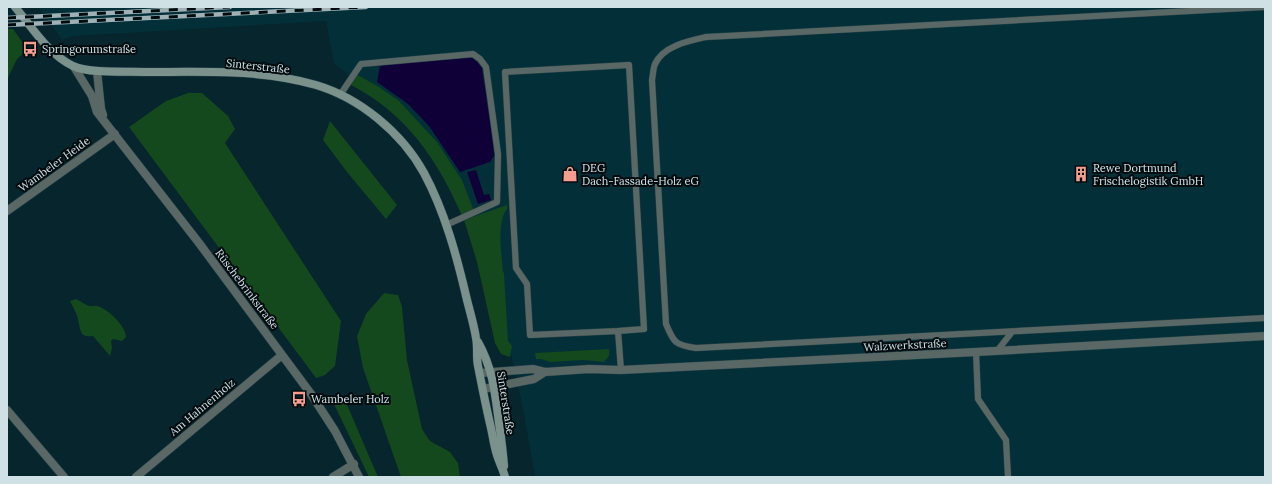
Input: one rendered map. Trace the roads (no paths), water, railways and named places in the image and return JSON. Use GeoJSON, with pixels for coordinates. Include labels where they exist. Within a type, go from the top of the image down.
{"type":"FeatureCollection","features":[{"type":"Feature","properties":{"kind":"street","name":"Rüschebrinkstraße"},"geometry":{"type":"LineString","coordinates":[[15,7],[58,56],[74,67],[92,96],[97,112],[199,243],[324,413],[360,477]]}},
{"type":"Feature","properties":{"kind":"street","name":"Rüschebrinkstraße"},"geometry":{"type":"LineString","coordinates":[[74,67],[97,71],[101,109],[106,122]]}},
{"type":"Feature","properties":{"kind":"street","name":"Sinterstraße"},"geometry":{"type":"LineString","coordinates":[[97,71],[224,73],[275,76],[317,85],[340,95],[363,108],[383,123],[402,141],[415,157],[425,174],[438,202],[457,258],[477,339],[491,372],[504,453],[504,475]]}},
{"type":"Feature","properties":{"kind":"street","name":"Wambeler Heide"},"geometry":{"type":"LineString","coordinates":[[7,211],[114,134]]}},
{"type":"Feature","properties":{"kind":"street","name":"Walzwerkstraße"},"geometry":{"type":"LineString","coordinates":[[480,374],[533,369],[546,372],[589,369],[621,370],[1265,336]]}},
{"type":"Feature","properties":{"kind":"street","name":"Sinterstraße"},"geometry":{"type":"LineString","coordinates":[[477,339],[477,360],[497,454],[504,475]]}},
{"type":"Feature","properties":{"kind":"street","name":"Am Hahnenholz"},"geometry":{"type":"LineString","coordinates":[[136,477],[282,355]]}},
{"type":"Feature","properties":{"kind":"street","name":"Walzwerkstraße"},"geometry":{"type":"LineString","coordinates":[[483,389],[534,379],[546,372]]}},
{"type":"Feature","properties":{"kind":"street"},"geometry":{"type":"LineString","coordinates":[[7,410],[64,477]]}},
{"type":"Feature","properties":{"kind":"street"},"geometry":{"type":"LineString","coordinates":[[333,477],[354,464]]}},
{"type":"Feature","properties":{"kind":"lane"},"geometry":{"type":"LineString","coordinates":[[1265,7],[706,37],[682,43],[665,52],[655,64],[652,80],[666,324],[672,337],[680,345],[696,348],[1265,318]]}},
{"type":"Feature","properties":{"kind":"lane"},"geometry":{"type":"LineString","coordinates":[[340,95],[361,64],[473,54],[480,59],[486,67],[498,154],[497,202],[446,225]]}},
{"type":"Feature","properties":{"kind":"lane"},"geometry":{"type":"LineString","coordinates":[[629,65],[644,329],[618,331],[530,335],[527,284],[516,268],[505,72],[629,65]]}},
{"type":"Feature","properties":{"kind":"lane"},"geometry":{"type":"LineString","coordinates":[[618,331],[621,370]]}},
{"type":"Feature","properties":{"kind":"lane"},"geometry":{"type":"LineString","coordinates":[[997,351],[1012,332]]}},
{"type":"Feature","properties":{"kind":"lane"},"geometry":{"type":"LineString","coordinates":[[976,352],[978,399],[1006,440],[1008,477]]}},
{"type":"Feature","properties":{"kind":"railway"},"geometry":{"type":"LineString","coordinates":[[7,18],[230,7]]}},
{"type":"Feature","properties":{"kind":"railway"},"geometry":{"type":"LineString","coordinates":[[7,25],[366,7]]}},
{"type":"Feature","properties":{"kind":"place","name":"Springorumstraße"},"geometry":{"type":"Point","coordinates":[30,49]}},
{"type":"Feature","properties":{"kind":"place","name":"DEG Dach-Fassade-Holz eG"},"geometry":{"type":"Point","coordinates":[570,174]}},
{"type":"Feature","properties":{"kind":"place","name":"Rewe Dortmund Frischelogistik GmbH"},"geometry":{"type":"Point","coordinates":[1081,174]}},
{"type":"Feature","properties":{"kind":"place","name":"Wambeler Holz"},"geometry":{"type":"Point","coordinates":[299,399]}}]}
